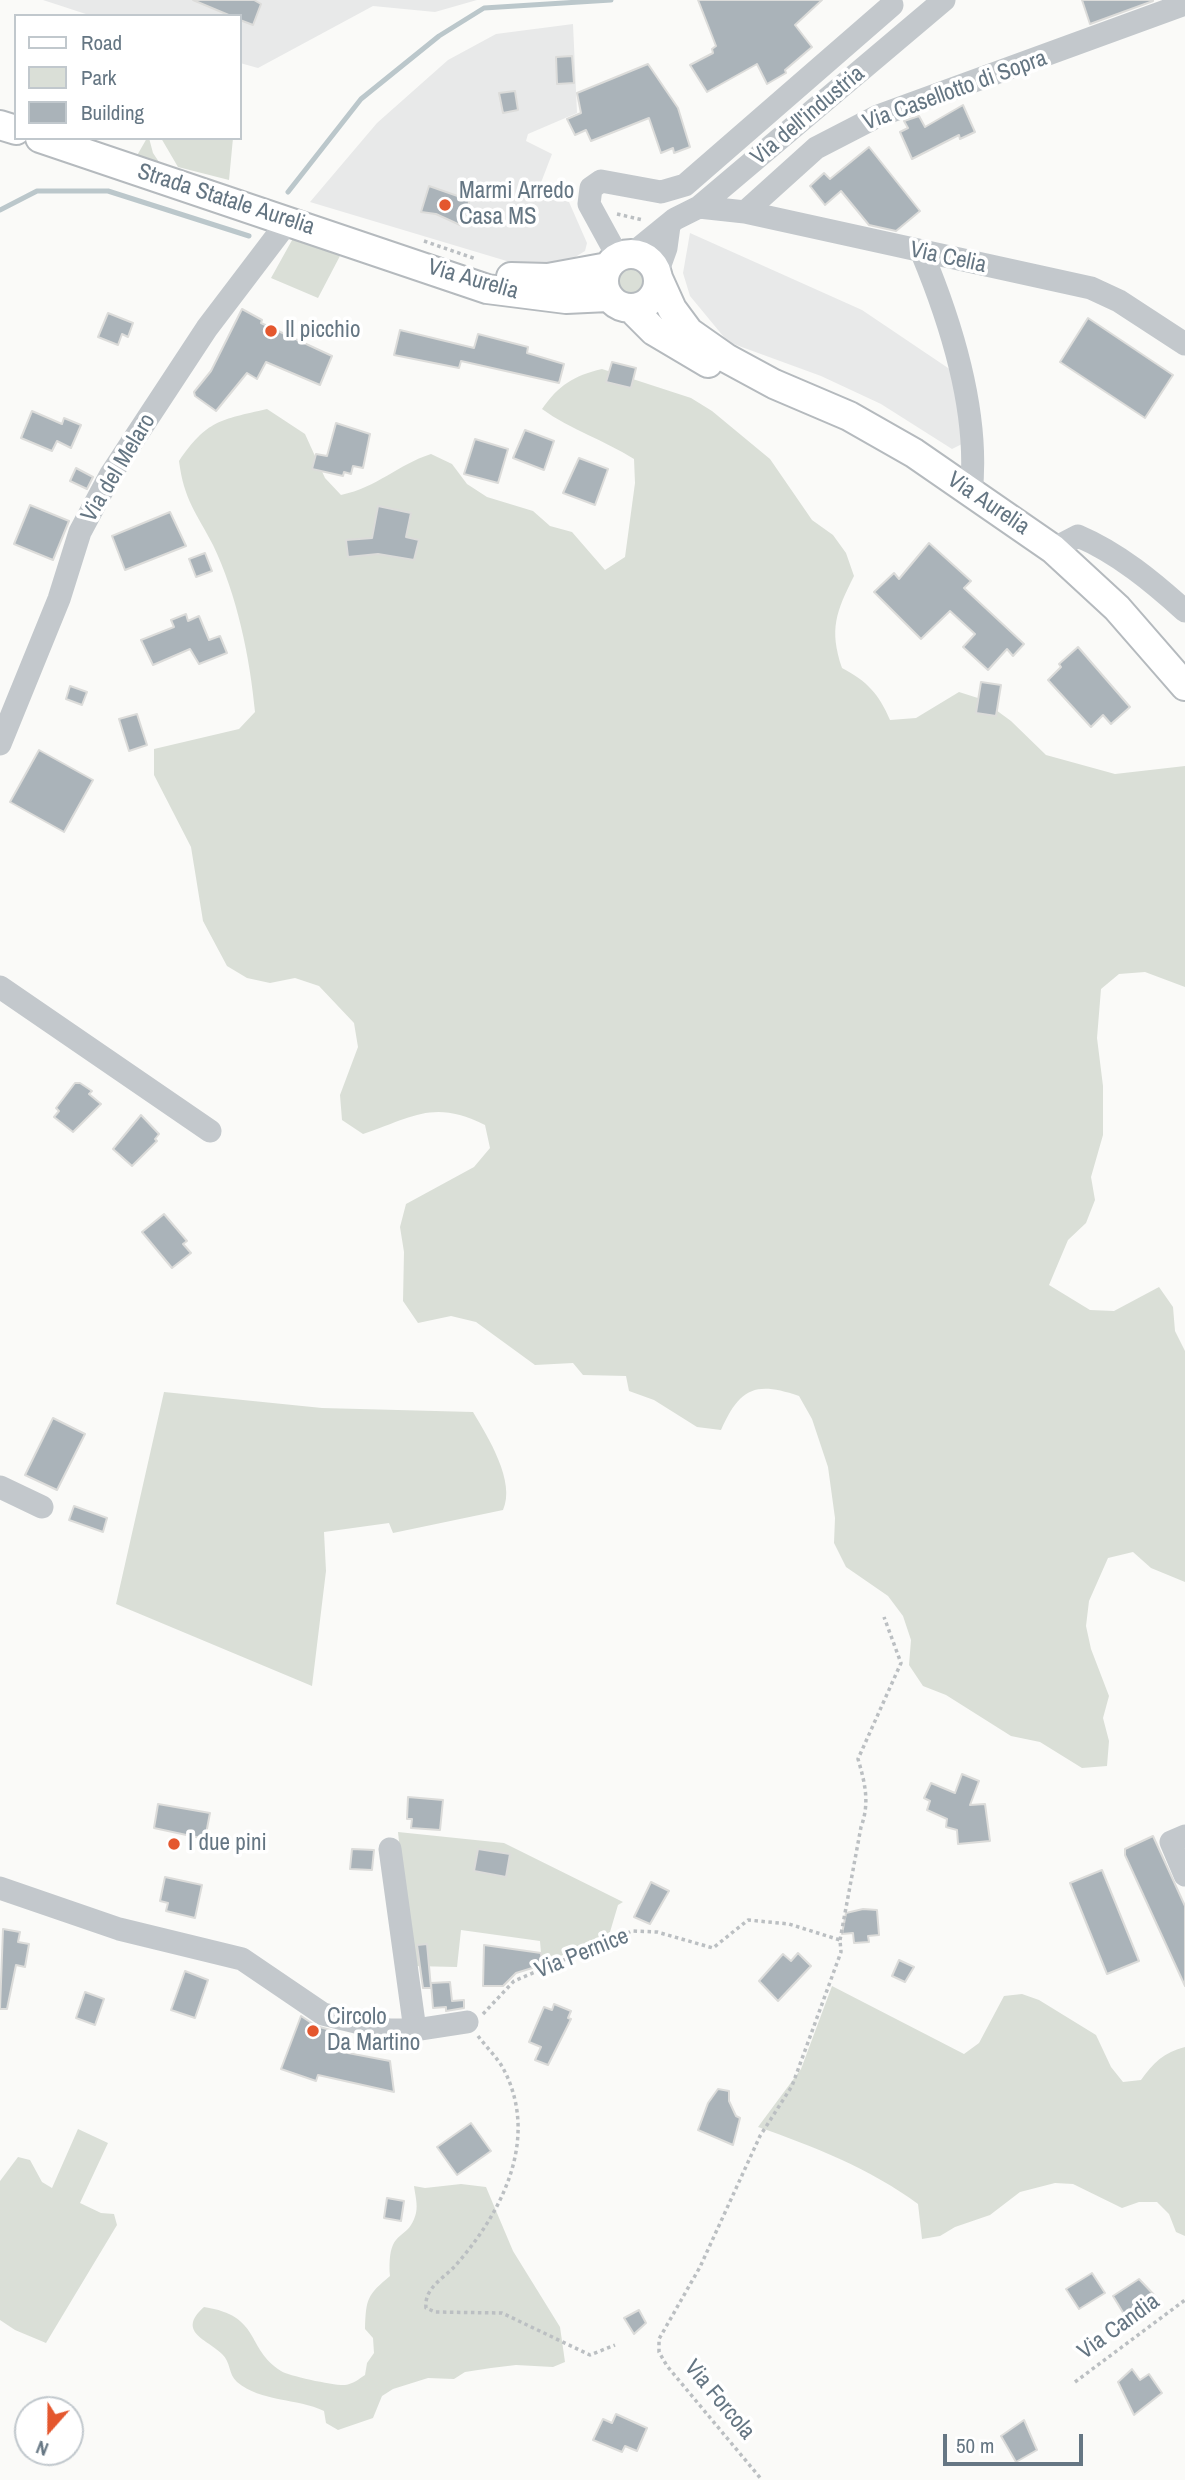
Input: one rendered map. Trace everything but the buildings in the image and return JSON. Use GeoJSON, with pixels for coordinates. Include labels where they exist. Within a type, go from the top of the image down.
{"type":"FeatureCollection","features":[{"type":"Feature","properties":{"kind":"main road","name":"Strada Statale Aurelia"},"geometry":{"type":"LineString","coordinates":[[46,140],[289,220],[415,250]]}},
{"type":"Feature","properties":{"kind":"main road","name":"Via Aurelia"},"geometry":{"type":"LineString","coordinates":[[415,250],[508,277],[535,278],[619,259]]}},
{"type":"Feature","properties":{"kind":"main road","name":"Via Aurelia"},"geometry":{"type":"LineString","coordinates":[[415,250],[486,289],[524,296],[620,303],[680,349],[708,363],[774,384]]}},
{"type":"Feature","properties":{"kind":"main road"},"geometry":{"type":"LineString","coordinates":[[619,259],[650,262],[658,276],[658,287],[649,302],[620,303],[604,282],[619,259]]}},
{"type":"Feature","properties":{"kind":"main road","name":"Via Aurelia"},"geometry":{"type":"LineString","coordinates":[[658,276],[672,309],[690,332],[726,358],[774,384],[849,416],[914,453],[1052,549],[1117,608],[1185,686]]}},
{"type":"Feature","properties":{"kind":"street","name":"Via dell'industria"},"geometry":{"type":"LineString","coordinates":[[619,259],[669,226],[674,219],[699,207],[944,0]]}},
{"type":"Feature","properties":{"kind":"street","name":"Via Casellotto di Sopra"},"geometry":{"type":"LineString","coordinates":[[745,212],[816,148],[878,116],[1185,4]]}},
{"type":"Feature","properties":{"kind":"street"},"geometry":{"type":"LineString","coordinates":[[619,259],[589,204],[591,188],[601,181],[661,192],[685,185],[891,5]]}},
{"type":"Feature","properties":{"kind":"street","name":"Via Celia"},"geometry":{"type":"LineString","coordinates":[[699,207],[745,212],[1090,288],[1119,301],[1185,344]]}},
{"type":"Feature","properties":{"kind":"street","name":"Via del Melaro"},"geometry":{"type":"LineString","coordinates":[[0,744],[59,600],[80,532],[111,474],[207,328],[289,220]]}},
{"type":"Feature","properties":{"kind":"street"},"geometry":{"type":"LineString","coordinates":[[658,276],[669,226]]}},
{"type":"Feature","properties":{"kind":"street"},"geometry":{"type":"LineString","coordinates":[[922,253],[944,306],[959,365],[975,464],[971,494]]}},
{"type":"Feature","properties":{"kind":"street","name":"Via Aurelia"},"geometry":{"type":"LineString","coordinates":[[1052,549],[1078,536],[1100,546],[1159,587],[1185,611]]}},
{"type":"Feature","properties":{"kind":"street"},"geometry":{"type":"LineString","coordinates":[[0,987],[210,1131]]}},
{"type":"Feature","properties":{"kind":"street"},"geometry":{"type":"LineString","coordinates":[[0,1487],[42,1507]]}},
{"type":"Feature","properties":{"kind":"street"},"geometry":{"type":"LineString","coordinates":[[1185,1836],[1171,1842],[1185,1875]]}},
{"type":"Feature","properties":{"kind":"street"},"geometry":{"type":"LineString","coordinates":[[390,1849],[415,2030]]}},
{"type":"Feature","properties":{"kind":"street"},"geometry":{"type":"LineString","coordinates":[[0,1888],[119,1929],[242,1959],[323,2014],[371,2028],[415,2030],[467,2022]]}},
{"type":"Feature","properties":{"kind":"path"},"geometry":{"type":"LineString","coordinates":[[594,215],[599,210],[669,226]]}},
{"type":"Feature","properties":{"kind":"path"},"geometry":{"type":"LineString","coordinates":[[415,250],[481,261]]}},
{"type":"Feature","properties":{"kind":"path"},"geometry":{"type":"LineString","coordinates":[[840,1940],[856,1852],[867,1810],[864,1778],[858,1759],[901,1663],[884,1617]]}},
{"type":"Feature","properties":{"kind":"path","name":"Via Pernice"},"geometry":{"type":"LineString","coordinates":[[467,2022],[489,2011],[514,1981],[632,1931],[657,1932],[713,1948],[748,1920],[789,1924],[840,1940]]}},
{"type":"Feature","properties":{"kind":"path","name":"Via Forcola"},"geometry":{"type":"LineString","coordinates":[[762,2480],[667,2365],[659,2352],[659,2339],[700,2267],[742,2172],[804,2059],[841,1952],[840,1940]]}},
{"type":"Feature","properties":{"kind":"path"},"geometry":{"type":"LineString","coordinates":[[467,2022],[504,2070],[517,2117],[515,2159],[498,2206],[453,2268],[429,2291],[425,2298],[426,2308],[436,2312],[502,2313],[590,2355],[615,2345]]}},
{"type":"Feature","properties":{"kind":"path","name":"Via Candia"},"geometry":{"type":"LineString","coordinates":[[1075,2382],[1185,2300]]}},
{"type":"Feature","properties":{"kind":"shaded area"},"geometry":{"type":"Polygon","coordinates":[[[43,0],[477,0],[435,12],[373,6],[258,68],[242,64],[242,14],[86,14],[43,0]]]}},
{"type":"Feature","properties":{"kind":"shaded area"},"geometry":{"type":"Polygon","coordinates":[[[573,24],[577,113],[528,134],[526,141],[552,154],[537,193],[569,202],[587,243],[585,251],[567,262],[541,268],[520,265],[310,202],[377,123],[448,60],[496,34],[573,24]]]}},
{"type":"Feature","properties":{"kind":"shaded area"},"geometry":{"type":"Polygon","coordinates":[[[690,233],[862,310],[951,370],[967,434],[962,444],[952,449],[881,404],[821,376],[728,342],[690,296],[683,273],[690,233]]]}},
{"type":"Feature","properties":{"kind":"green space"},"geometry":{"type":"Polygon","coordinates":[[[146,140],[150,140],[153,153],[165,171],[135,159],[146,140]]]}},
{"type":"Feature","properties":{"kind":"green space"},"geometry":{"type":"Polygon","coordinates":[[[162,140],[233,140],[229,180],[178,167],[162,140]]]}},
{"type":"Feature","properties":{"kind":"green space"},"geometry":{"type":"Polygon","coordinates":[[[296,233],[341,254],[318,298],[271,278],[296,233]]]}},
{"type":"Feature","properties":{"kind":"green space"},"geometry":{"type":"Polygon","coordinates":[[[631,261],[646,267],[652,282],[646,297],[631,303],[616,297],[610,282],[616,267],[631,261]]]}},
{"type":"Feature","properties":{"kind":"green space"},"geometry":{"type":"Polygon","coordinates":[[[602,369],[691,398],[712,411],[770,459],[812,520],[833,535],[846,553],[854,576],[836,621],[836,642],[842,668],[871,689],[890,720],[916,718],[959,692],[981,699],[1011,721],[1046,755],[1115,774],[1185,766],[1185,987],[1145,972],[1119,974],[1101,989],[1097,1038],[1103,1086],[1103,1135],[1091,1177],[1095,1200],[1086,1223],[1068,1240],[1049,1285],[1090,1310],[1114,1311],[1159,1287],[1173,1307],[1175,1331],[1185,1351],[1185,1582],[1151,1568],[1133,1552],[1108,1558],[1089,1601],[1086,1626],[1091,1649],[1109,1696],[1103,1718],[1109,1741],[1107,1766],[1082,1768],[1040,1742],[1011,1736],[946,1695],[923,1686],[909,1665],[911,1640],[903,1616],[888,1596],[846,1567],[834,1543],[835,1518],[828,1467],[812,1419],[799,1396],[784,1391],[760,1389],[742,1397],[721,1430],[697,1427],[654,1400],[629,1391],[626,1376],[583,1375],[573,1363],[535,1365],[476,1322],[451,1316],[418,1323],[403,1301],[404,1252],[400,1227],[406,1204],[474,1167],[490,1148],[485,1125],[467,1117],[437,1112],[410,1117],[363,1134],[342,1120],[340,1095],[358,1047],[354,1023],[319,986],[295,978],[270,983],[247,978],[227,966],[203,921],[191,847],[154,775],[154,749],[239,729],[255,712],[250,670],[236,605],[213,545],[187,496],[181,474],[179,461],[189,447],[207,429],[226,419],[267,409],[305,434],[325,478],[341,495],[366,487],[431,454],[452,464],[467,484],[487,497],[533,511],[550,526],[572,532],[605,570],[625,557],[635,483],[634,459],[542,409],[554,394],[568,383],[602,369]]]}},
{"type":"Feature","properties":{"kind":"green space"},"geometry":{"type":"Polygon","coordinates":[[[164,1392],[322,1408],[473,1412],[493,1447],[503,1473],[506,1499],[503,1510],[393,1533],[389,1523],[324,1532],[326,1571],[312,1686],[116,1604],[164,1392]]]}},
{"type":"Feature","properties":{"kind":"green space"},"geometry":{"type":"Polygon","coordinates":[[[398,1832],[504,1843],[623,1902],[618,1905],[610,1932],[542,1965],[540,1941],[461,1930],[457,1967],[412,1966],[398,1832]]]}},
{"type":"Feature","properties":{"kind":"green space"},"geometry":{"type":"Polygon","coordinates":[[[832,1986],[964,2054],[979,2043],[1004,1996],[1022,1994],[1039,2000],[1096,2035],[1111,2067],[1123,2082],[1141,2080],[1160,2059],[1185,2047],[1185,2236],[1176,2232],[1169,2214],[1157,2202],[1139,2202],[1122,2208],[1073,2184],[1055,2183],[1020,2192],[990,2215],[955,2227],[940,2236],[922,2239],[918,2204],[900,2191],[841,2159],[758,2127],[801,2069],[832,1986]]]}},
{"type":"Feature","properties":{"kind":"green space"},"geometry":{"type":"Polygon","coordinates":[[[78,2129],[108,2143],[80,2203],[101,2213],[114,2214],[117,2225],[46,2343],[15,2330],[0,2320],[0,2181],[18,2157],[30,2160],[42,2182],[52,2188],[78,2129]]]}},
{"type":"Feature","properties":{"kind":"green space"},"geometry":{"type":"Polygon","coordinates":[[[461,2184],[486,2187],[513,2251],[560,2327],[565,2362],[553,2367],[516,2365],[491,2368],[465,2372],[454,2379],[428,2378],[393,2389],[382,2396],[373,2418],[338,2430],[326,2423],[324,2411],[268,2397],[237,2382],[225,2357],[193,2329],[196,2316],[204,2307],[222,2311],[244,2325],[262,2353],[281,2371],[332,2384],[351,2384],[365,2375],[367,2363],[374,2353],[373,2338],[365,2329],[367,2304],[372,2293],[390,2276],[392,2249],[412,2223],[416,2213],[414,2186],[425,2188],[461,2184]]]}},
{"type":"Feature","properties":{"kind":"waterway"},"geometry":{"type":"LineString","coordinates":[[288,192],[361,99],[439,36],[484,8],[611,0]]}},
{"type":"Feature","properties":{"kind":"waterway"},"geometry":{"type":"LineString","coordinates":[[0,210],[37,191],[108,191],[249,236]]}},
{"type":"Feature","properties":{"kind":"place","name":"Marmi Arredo Casa MS"},"geometry":{"type":"Point","coordinates":[445,205]}},
{"type":"Feature","properties":{"kind":"place","name":"Il picchio"},"geometry":{"type":"Point","coordinates":[271,331]}},
{"type":"Feature","properties":{"kind":"place","name":"I due pini"},"geometry":{"type":"Point","coordinates":[174,1844]}},
{"type":"Feature","properties":{"kind":"place","name":"Circolo Da Martino"},"geometry":{"type":"Point","coordinates":[313,2031]}}]}
